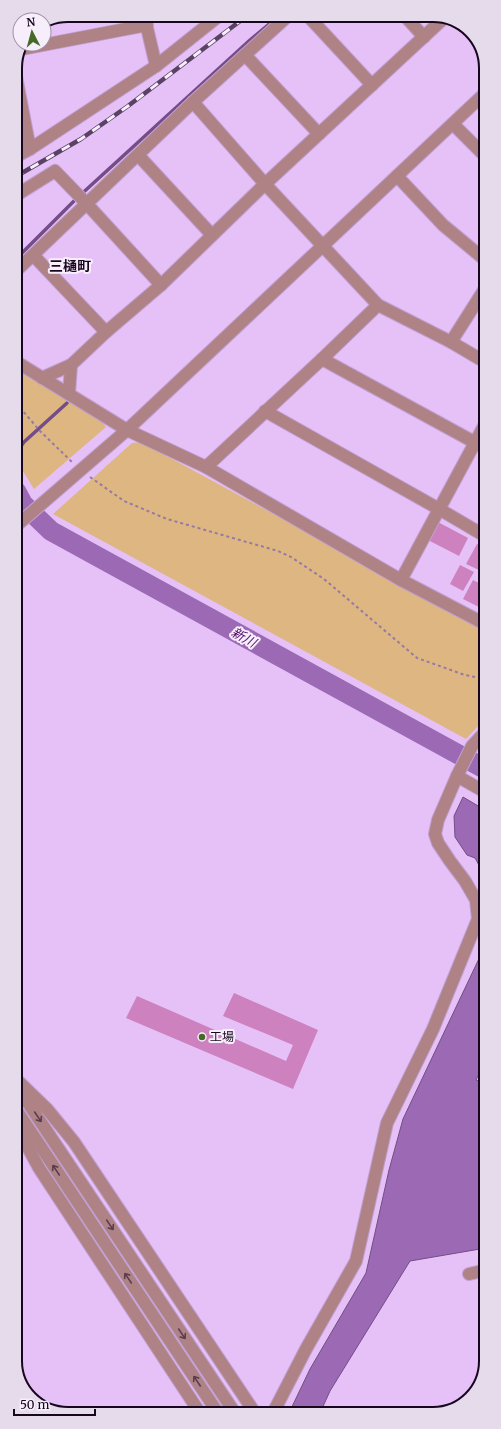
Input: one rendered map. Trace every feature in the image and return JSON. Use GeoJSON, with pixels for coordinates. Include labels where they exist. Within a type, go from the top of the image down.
{"type":"FeatureCollection","features":[{"type":"Feature","properties":{"kind":"street"},"geometry":{"type":"LineString","coordinates":[[52,42],[137,22]]}},
{"type":"Feature","properties":{"kind":"street"},"geometry":{"type":"LineString","coordinates":[[145,22],[156,66]]}},
{"type":"Feature","properties":{"kind":"street"},"geometry":{"type":"LineString","coordinates":[[22,153],[156,66],[211,22]]}},
{"type":"Feature","properties":{"kind":"street"},"geometry":{"type":"LineString","coordinates":[[22,265],[33,255],[81,198],[138,155],[193,102],[281,22]]}},
{"type":"Feature","properties":{"kind":"street"},"geometry":{"type":"LineString","coordinates":[[314,22],[372,85]]}},
{"type":"Feature","properties":{"kind":"street"},"geometry":{"type":"LineString","coordinates":[[410,22],[424,37]]}},
{"type":"Feature","properties":{"kind":"street"},"geometry":{"type":"LineString","coordinates":[[42,378],[71,365],[106,332],[161,285],[265,184],[439,23]]}},
{"type":"Feature","properties":{"kind":"street"},"geometry":{"type":"LineString","coordinates":[[245,55],[319,134]]}},
{"type":"Feature","properties":{"kind":"street"},"geometry":{"type":"LineString","coordinates":[[22,521],[127,430],[479,99]]}},
{"type":"Feature","properties":{"kind":"street"},"geometry":{"type":"LineString","coordinates":[[193,102],[265,184],[378,304],[451,342],[479,358]]}},
{"type":"Feature","properties":{"kind":"street"},"geometry":{"type":"LineString","coordinates":[[22,107],[30,149]]}},
{"type":"Feature","properties":{"kind":"street"},"geometry":{"type":"LineString","coordinates":[[453,124],[479,150]]}},
{"type":"Feature","properties":{"kind":"street"},"geometry":{"type":"LineString","coordinates":[[138,155],[212,234]]}},
{"type":"Feature","properties":{"kind":"street"},"geometry":{"type":"LineString","coordinates":[[22,192],[55,172],[161,285]]}},
{"type":"Feature","properties":{"kind":"street"},"geometry":{"type":"LineString","coordinates":[[397,176],[444,225],[479,255]]}},
{"type":"Feature","properties":{"kind":"street"},"geometry":{"type":"LineString","coordinates":[[33,255],[106,332]]}},
{"type":"Feature","properties":{"kind":"street"},"geometry":{"type":"LineString","coordinates":[[451,342],[479,298]]}},
{"type":"Feature","properties":{"kind":"street"},"geometry":{"type":"LineString","coordinates":[[206,467],[322,359],[378,304]]}},
{"type":"Feature","properties":{"kind":"street"},"geometry":{"type":"LineString","coordinates":[[322,359],[479,444]]}},
{"type":"Feature","properties":{"kind":"street"},"geometry":{"type":"LineString","coordinates":[[22,365],[127,430],[206,467],[401,580],[479,621]]}},
{"type":"Feature","properties":{"kind":"street"},"geometry":{"type":"LineString","coordinates":[[69,394],[71,365]]}},
{"type":"Feature","properties":{"kind":"street"},"geometry":{"type":"LineString","coordinates":[[265,411],[479,532]]}},
{"type":"Feature","properties":{"kind":"street"},"geometry":{"type":"LineString","coordinates":[[401,580],[439,509],[479,447]]}},
{"type":"Feature","properties":{"kind":"street"},"geometry":{"type":"LineString","coordinates":[[276,1407],[306,1349],[356,1261],[387,1122],[433,1029],[478,920],[476,900],[465,881],[442,849],[435,834],[438,820],[457,776],[472,746],[479,738]]}},
{"type":"Feature","properties":{"kind":"street"},"geometry":{"type":"LineString","coordinates":[[457,776],[479,789]]}},
{"type":"Feature","properties":{"kind":"street"},"geometry":{"type":"LineString","coordinates":[[22,1085],[47,1109],[74,1142],[251,1407]]}},
{"type":"Feature","properties":{"kind":"street"},"geometry":{"type":"LineString","coordinates":[[22,1093],[231,1407]]}},
{"type":"Feature","properties":{"kind":"street"},"geometry":{"type":"LineString","coordinates":[[22,1120],[214,1407]]}},
{"type":"Feature","properties":{"kind":"street"},"geometry":{"type":"LineString","coordinates":[[22,1138],[39,1168],[196,1407]]}},
{"type":"Feature","properties":{"kind":"street"},"geometry":{"type":"LineString","coordinates":[[470,1274],[479,1272]]}},
{"type":"Feature","properties":{"kind":"path"},"geometry":{"type":"LineString","coordinates":[[22,410],[40,431],[80,470],[124,501],[167,519],[278,551],[291,557],[324,579],[417,658],[465,675],[479,678]]}},
{"type":"Feature","properties":{"kind":"shaded area"},"geometry":{"type":"Polygon","coordinates":[[[22,372],[101,420],[106,427],[34,489],[22,470],[22,372]]]}},
{"type":"Feature","properties":{"kind":"shaded area"},"geometry":{"type":"Polygon","coordinates":[[[141,442],[479,626],[479,725],[466,739],[53,514],[132,443],[141,442]]]}},
{"type":"Feature","properties":{"kind":"shaded area"},"geometry":{"type":"Polygon","coordinates":[[[463,797],[479,806],[479,865],[475,858],[467,855],[455,837],[454,816],[463,797]]]}},
{"type":"Feature","properties":{"kind":"shaded area"},"geometry":{"type":"Polygon","coordinates":[[[479,959],[479,1074],[476,1080],[479,1081],[479,1249],[410,1261],[330,1391],[323,1407],[292,1407],[310,1369],[366,1273],[389,1170],[403,1119],[479,959]]]}},
{"type":"Feature","properties":{"kind":"building"},"geometry":{"type":"Polygon","coordinates":[[[436,521],[468,538],[459,556],[426,539],[436,521]]]}},
{"type":"Feature","properties":{"kind":"building"},"geometry":{"type":"Polygon","coordinates":[[[477,544],[479,545],[479,570],[466,564],[477,544]]]}},
{"type":"Feature","properties":{"kind":"building"},"geometry":{"type":"Polygon","coordinates":[[[460,565],[474,572],[463,591],[450,584],[460,565]]]}},
{"type":"Feature","properties":{"kind":"building"},"geometry":{"type":"Polygon","coordinates":[[[473,580],[479,583],[479,607],[463,599],[473,580]]]}},
{"type":"Feature","properties":{"kind":"building","name":"工場"},"geometry":{"type":"Polygon","coordinates":[[[234,993],[318,1030],[293,1089],[126,1018],[137,996],[286,1061],[293,1045],[223,1016],[234,993]]]}},
{"type":"Feature","properties":{"kind":"waterway"},"geometry":{"type":"LineString","coordinates":[[22,253],[76,199],[272,22]]}},
{"type":"Feature","properties":{"kind":"waterway"},"geometry":{"type":"LineString","coordinates":[[22,445],[67,403]]}},
{"type":"Feature","properties":{"kind":"waterway","name":"新川"},"geometry":{"type":"LineString","coordinates":[[22,502],[51,531],[479,766]]}},
{"type":"Feature","properties":{"kind":"railway"},"geometry":{"type":"LineString","coordinates":[[22,173],[81,139],[128,106],[239,22]]}},
{"type":"Feature","properties":{"kind":"place","name":"工場"},"geometry":{"type":"Point","coordinates":[202,1037]}},
{"type":"Feature","properties":{"kind":"district","name":"三樋町"},"geometry":{"type":"Point","coordinates":[70,266]}}]}
